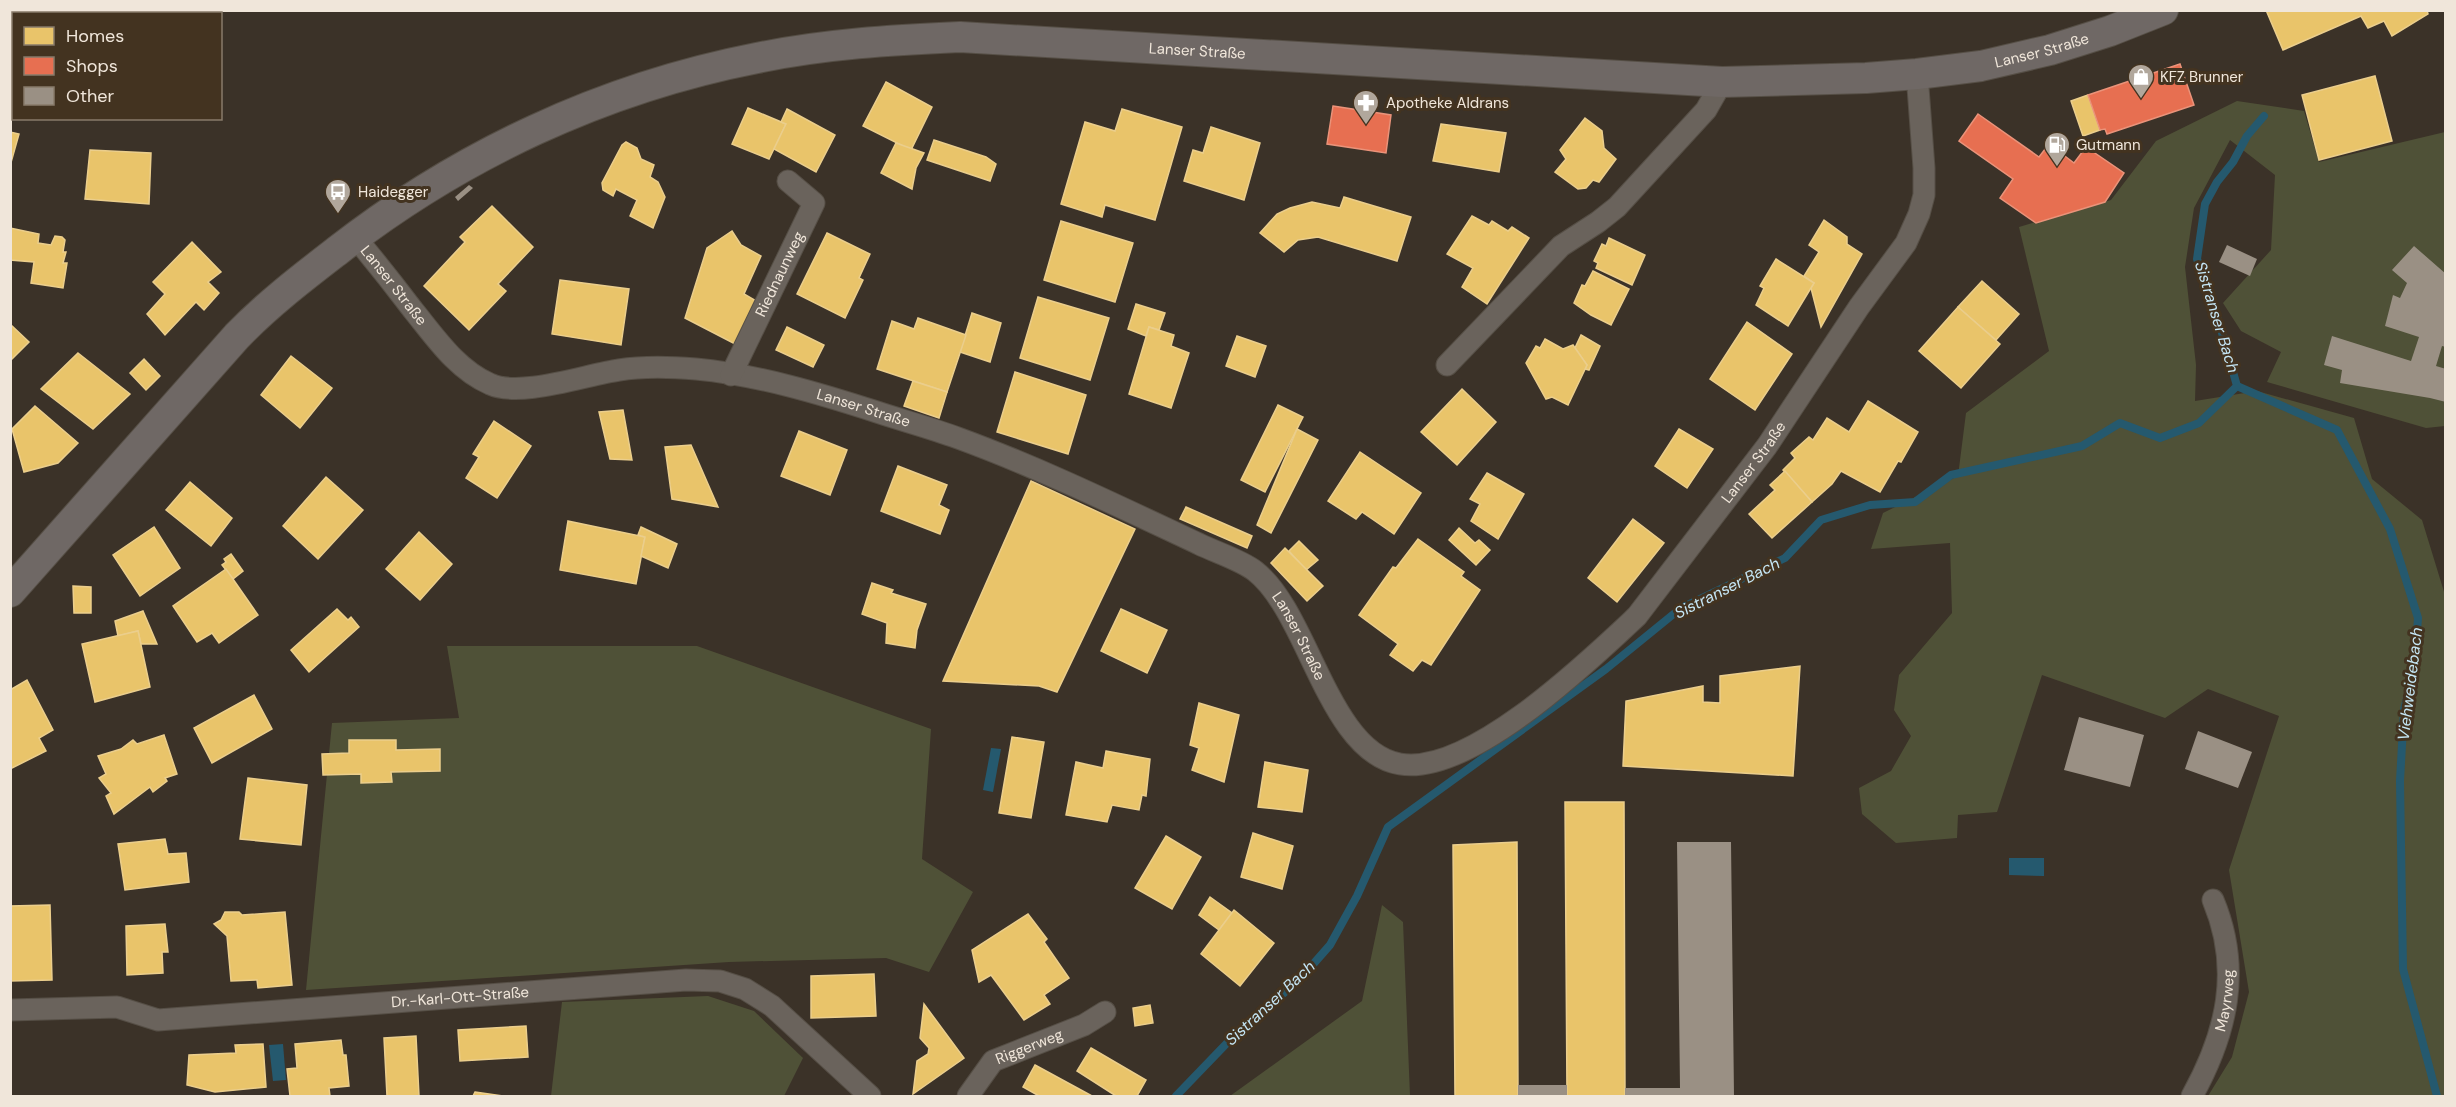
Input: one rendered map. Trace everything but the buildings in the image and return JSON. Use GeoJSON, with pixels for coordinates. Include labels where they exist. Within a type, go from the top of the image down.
{"type":"FeatureCollection","features":[{"type":"Feature","properties":{"kind":"main road","name":"Lanser Straße"},"geometry":{"type":"LineString","coordinates":[[10,592],[237,336],[267,306],[356,237],[400,204],[467,163],[531,130],[584,108],[685,76],[757,58],[845,44],[960,37],[1722,82],[1917,75],[1981,66],[2040,52],[2110,31],[2163,10]]}},
{"type":"Feature","properties":{"kind":"street","name":"Lanser Straße"},"geometry":{"type":"LineString","coordinates":[[356,237],[440,344],[471,375],[495,387],[518,389],[621,369],[654,367],[698,369],[810,390],[955,437],[1072,485],[1255,570],[1284,604],[1329,697],[1347,723],[1368,747],[1392,762],[1406,765],[1441,760],[1507,725],[1586,663],[1637,616],[1767,446],[1858,307],[1906,243],[1919,214],[1924,195],[1924,168],[1917,75]]}},
{"type":"Feature","properties":{"kind":"street"},"geometry":{"type":"LineString","coordinates":[[1447,365],[1561,246],[1617,207],[1706,110],[1722,82]]}},
{"type":"Feature","properties":{"kind":"street","name":"Riednaunweg"},"geometry":{"type":"LineString","coordinates":[[731,375],[814,203],[788,181]]}},
{"type":"Feature","properties":{"kind":"street","name":"Mayrweg"},"geometry":{"type":"LineString","coordinates":[[2192,1096],[2214,1048],[2223,1021],[2228,993],[2229,972],[2223,924],[2213,900]]}},
{"type":"Feature","properties":{"kind":"street","name":"Dr.-Karl-Ott-Straße"},"geometry":{"type":"LineString","coordinates":[[10,1010],[117,1007],[158,1020],[686,980],[720,981],[745,989],[772,1006],[870,1096]]}},
{"type":"Feature","properties":{"kind":"street","name":"Riggerweg"},"geometry":{"type":"LineString","coordinates":[[968,1096],[993,1061],[1084,1025],[1105,1012]]}},
{"type":"Feature","properties":{"kind":"green space"},"geometry":{"type":"Polygon","coordinates":[[[11,10],[152,10],[152,12],[12,12],[10,15],[11,10]]]}},
{"type":"Feature","properties":{"kind":"green space"},"geometry":{"type":"Polygon","coordinates":[[[2237,101],[2304,111],[2319,162],[2445,132],[2445,426],[2426,428],[2267,382],[2281,352],[2241,331],[2223,303],[2271,250],[2275,175],[2230,140],[2194,208],[2185,267],[2196,365],[2195,401],[2257,391],[2354,418],[2372,479],[2422,520],[2445,595],[2445,1096],[2208,1096],[2232,1057],[2249,992],[2229,870],[2279,716],[2208,689],[2165,718],[2042,675],[1997,812],[1958,815],[1957,838],[1896,843],[1862,814],[1859,788],[1891,771],[1911,736],[1894,710],[1899,675],[1952,613],[1950,543],[1871,549],[1883,513],[1958,476],[1966,413],[2049,351],[2019,227],[2111,200],[2156,141],[2237,101]]]}},
{"type":"Feature","properties":{"kind":"green space"},"geometry":{"type":"Polygon","coordinates":[[[447,646],[697,646],[931,729],[922,859],[973,892],[929,972],[886,958],[729,962],[306,990],[332,723],[459,718],[447,646]]]}},
{"type":"Feature","properties":{"kind":"green space"},"geometry":{"type":"Polygon","coordinates":[[[1382,905],[1403,922],[1410,1096],[1230,1096],[1362,1001],[1382,905]]]}},
{"type":"Feature","properties":{"kind":"green space"},"geometry":{"type":"Polygon","coordinates":[[[708,996],[754,1011],[803,1058],[784,1096],[551,1096],[562,1002],[708,996]]]}},
{"type":"Feature","properties":{"kind":"water"},"geometry":{"type":"Polygon","coordinates":[[[991,748],[1001,749],[993,792],[983,790],[991,748]]]}},
{"type":"Feature","properties":{"kind":"water"},"geometry":{"type":"Polygon","coordinates":[[[2009,858],[2044,858],[2044,876],[2009,875],[2009,858]]]}},
{"type":"Feature","properties":{"kind":"water"},"geometry":{"type":"Polygon","coordinates":[[[283,1044],[286,1080],[273,1081],[269,1045],[283,1044]]]}},
{"type":"Feature","properties":{"kind":"waterway","name":"Sistranser Bach"},"geometry":{"type":"LineString","coordinates":[[1176,1096],[1228,1042],[1301,978],[1330,945],[1357,896],[1388,827],[1606,669],[1681,608],[1785,558],[1821,520],[1870,505],[1915,502],[1951,475],[2082,446],[2120,423],[2160,438],[2199,423],[2237,386],[2218,319],[2197,259],[2205,204],[2247,136],[2264,116]]}},
{"type":"Feature","properties":{"kind":"waterway","name":"Viehweidebach"},"geometry":{"type":"LineString","coordinates":[[2237,386],[2337,430],[2390,529],[2418,618],[2414,673],[2404,709],[2400,781],[2403,969],[2437,1096]]}},
{"type":"Feature","properties":{"kind":"place","name":"KFZ Brunner"},"geometry":{"type":"Point","coordinates":[2141,100]}},
{"type":"Feature","properties":{"kind":"place","name":"Apotheke Aldrans"},"geometry":{"type":"Point","coordinates":[1366,126]}},
{"type":"Feature","properties":{"kind":"place","name":"Gutmann"},"geometry":{"type":"Point","coordinates":[2057,168]}},
{"type":"Feature","properties":{"kind":"place","name":"Haidegger"},"geometry":{"type":"Point","coordinates":[338,215]}}]}
